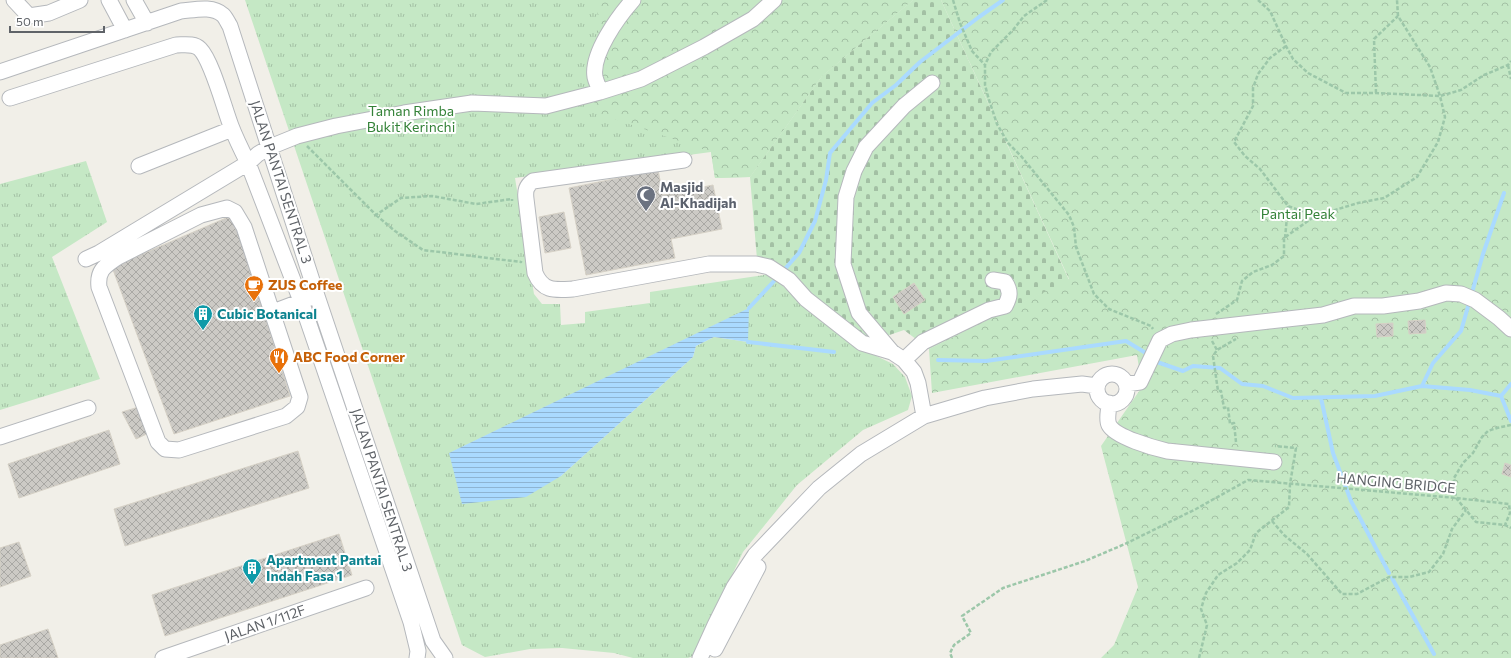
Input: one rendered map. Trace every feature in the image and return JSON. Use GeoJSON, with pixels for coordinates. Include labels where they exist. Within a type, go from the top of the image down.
{"type":"FeatureCollection","features":[{"type":"Feature","properties":{"kind":"street"},"geometry":{"type":"LineString","coordinates":[[14,0],[29,16],[49,13],[80,0]]}},
{"type":"Feature","properties":{"kind":"street"},"geometry":{"type":"LineString","coordinates":[[109,0],[125,30]]}},
{"type":"Feature","properties":{"kind":"street"},"geometry":{"type":"LineString","coordinates":[[134,0],[147,23]]}},
{"type":"Feature","properties":{"kind":"street"},"geometry":{"type":"LineString","coordinates":[[600,92],[595,76],[598,56],[609,32],[633,0]]}},
{"type":"Feature","properties":{"kind":"street"},"geometry":{"type":"LineString","coordinates":[[86,259],[100,253],[248,163],[258,154],[270,147],[297,136],[336,126],[427,110],[472,104],[546,106],[600,92],[642,79],[704,47],[753,19],[774,0]]}},
{"type":"Feature","properties":{"kind":"street","name":"JALAN PANTAI SENTRAL 3"},"geometry":{"type":"LineString","coordinates":[[2,69],[181,11],[211,9],[222,14],[230,26],[317,296],[433,641],[445,658]]}},
{"type":"Feature","properties":{"kind":"street"},"geometry":{"type":"LineString","coordinates":[[10,98],[176,45],[192,45],[199,48],[210,66],[232,128],[248,163],[302,301],[411,622],[418,651],[417,658]]}},
{"type":"Feature","properties":{"kind":"street"},"geometry":{"type":"LineString","coordinates":[[924,416],[918,384],[914,372],[859,313],[842,264],[846,198],[854,171],[866,147],[904,106],[932,83]]}},
{"type":"Feature","properties":{"kind":"street"},"geometry":{"type":"LineString","coordinates":[[139,166],[232,128]]}},
{"type":"Feature","properties":{"kind":"street"},"geometry":{"type":"LineString","coordinates":[[684,160],[533,181],[527,185],[525,192],[535,273],[539,282],[548,288],[560,290],[573,289],[709,264],[756,264],[769,267],[789,280],[806,299],[862,343],[898,356],[923,342],[990,310],[1005,306],[1009,299],[1010,290],[1005,282],[993,280]]}},
{"type":"Feature","properties":{"kind":"street"},"geometry":{"type":"LineString","coordinates":[[227,208],[235,212],[244,227],[273,312],[300,397],[297,407],[286,416],[179,450],[165,449],[158,442],[99,288],[98,278],[101,271],[118,258],[201,215],[227,208]]}},
{"type":"Feature","properties":{"kind":"street"},"geometry":{"type":"LineString","coordinates":[[1126,384],[1140,382],[1158,344],[1172,334],[1191,330],[1323,315],[1354,306],[1383,306],[1419,301],[1446,293],[1461,294],[1470,298],[1499,318],[1511,329]]}},
{"type":"Feature","properties":{"kind":"street"},"geometry":{"type":"LineString","coordinates":[[273,312],[317,296]]}},
{"type":"Feature","properties":{"kind":"street"},"geometry":{"type":"LineString","coordinates":[[1109,374],[1118,375],[1126,384],[1126,393],[1121,400],[1109,403],[1100,397],[1097,386],[1102,378],[1109,374]]}},
{"type":"Feature","properties":{"kind":"street"},"geometry":{"type":"LineString","coordinates":[[700,658],[734,588],[755,555],[819,488],[855,459],[924,416],[985,398],[1033,389],[1082,384],[1097,386]]}},
{"type":"Feature","properties":{"kind":"street"},"geometry":{"type":"LineString","coordinates":[[1109,403],[1108,422],[1112,429],[1152,448],[1167,451],[1274,462]]}},
{"type":"Feature","properties":{"kind":"street"},"geometry":{"type":"LineString","coordinates":[[0,437],[88,408]]}},
{"type":"Feature","properties":{"kind":"street"},"geometry":{"type":"LineString","coordinates":[[710,658],[758,567],[771,537]]}},
{"type":"Feature","properties":{"kind":"street","name":"JALAN 1/112F"},"geometry":{"type":"LineString","coordinates":[[163,658],[366,588]]}},
{"type":"Feature","properties":{"kind":"street","name":"JALAN PANTAI SENTRAL 3"},"geometry":{"type":"LineString","coordinates":[[430,658],[433,641]]}},
{"type":"Feature","properties":{"kind":"path"},"geometry":{"type":"LineString","coordinates":[[953,0],[960,23],[972,51],[985,66]]}},
{"type":"Feature","properties":{"kind":"path"},"geometry":{"type":"LineString","coordinates":[[1047,0],[1024,16],[1013,30],[991,52],[985,66],[985,85],[998,124],[1008,143],[1021,156],[1069,215],[1074,228],[1076,247],[1094,294],[1109,309],[1151,326],[1158,344]]}},
{"type":"Feature","properties":{"kind":"path"},"geometry":{"type":"LineString","coordinates":[[1258,0],[1270,11],[1293,59],[1308,74],[1346,93],[1440,96],[1461,90],[1484,74],[1508,65],[1511,61]]}},
{"type":"Feature","properties":{"kind":"path"},"geometry":{"type":"LineString","coordinates":[[1284,238],[1315,216],[1358,203],[1384,198],[1417,177],[1438,142],[1445,117],[1440,96],[1430,67],[1398,16],[1397,0]]}},
{"type":"Feature","properties":{"kind":"path"},"geometry":{"type":"LineString","coordinates":[[1376,93],[1374,39],[1398,16]]}},
{"type":"Feature","properties":{"kind":"path"},"geometry":{"type":"LineString","coordinates":[[1286,46],[1270,58],[1258,74],[1254,88],[1252,106],[1234,142],[1245,156],[1260,169],[1288,206],[1315,216]]}},
{"type":"Feature","properties":{"kind":"path"},"geometry":{"type":"LineString","coordinates":[[1508,65],[1511,79]]}},
{"type":"Feature","properties":{"kind":"path"},"geometry":{"type":"LineString","coordinates":[[297,136],[376,215],[395,231],[424,250],[520,262],[525,256]]}},
{"type":"Feature","properties":{"kind":"path"},"geometry":{"type":"LineString","coordinates":[[376,215],[401,198],[416,196],[432,196],[476,204],[512,199],[512,205]]}},
{"type":"Feature","properties":{"kind":"path"},"geometry":{"type":"LineString","coordinates":[[1217,350],[1211,340],[1208,329],[1212,316],[1237,300],[1242,281],[1253,272],[1272,265],[1284,256],[1284,238],[1288,206]]}},
{"type":"Feature","properties":{"kind":"path"},"geometry":{"type":"LineString","coordinates":[[1236,442],[1234,424],[1230,424],[1228,407],[1224,408],[1221,391],[1218,391],[1213,356],[1217,350],[1244,336],[1248,331],[1248,323]]}},
{"type":"Feature","properties":{"kind":"path"},"geometry":{"type":"LineString","coordinates":[[1510,425],[1488,431],[1482,437],[1473,453],[1463,463],[1454,478],[1456,498],[1476,522],[1505,525],[1511,528]]}},
{"type":"Feature","properties":{"kind":"path"},"geometry":{"type":"LineString","coordinates":[[1199,658],[1207,625],[1201,609],[1206,593],[1218,576],[1237,563],[1250,550],[1256,533],[1289,507],[1290,484],[1296,448],[1275,446]]}},
{"type":"Feature","properties":{"kind":"path","name":"HANGING BRIDGE"},"geometry":{"type":"LineString","coordinates":[[952,658],[950,653],[954,645],[971,633],[962,616],[1003,588],[1085,561],[1124,544],[1196,509],[1248,480],[1499,502],[1509,504],[1510,513],[1505,525]]}},
{"type":"Feature","properties":{"kind":"path"},"geometry":{"type":"LineString","coordinates":[[1272,521],[1284,535],[1307,554],[1342,594],[1357,594],[1389,576],[1409,577],[1429,572],[1443,554],[1452,529],[1466,510]]}},
{"type":"Feature","properties":{"kind":"green space","name":"Taman Rimba Bukit Kerinchi"},"geometry":{"type":"Polygon","coordinates":[[[245,0],[913,0],[822,76],[750,177],[715,178],[711,152],[515,178],[534,294],[542,304],[560,304],[561,325],[585,323],[585,312],[650,303],[650,292],[770,274],[804,306],[868,352],[893,364],[905,377],[912,396],[908,410],[863,430],[797,485],[743,552],[693,656],[688,658],[633,658],[614,653],[562,648],[530,649],[485,657],[462,645],[245,0]],[[748,309],[450,453],[561,476],[693,357],[696,346],[714,337],[748,342],[748,309]]]}},
{"type":"Feature","properties":{"kind":"green space"},"geometry":{"type":"Polygon","coordinates":[[[598,0],[913,0],[822,76],[750,177],[715,178],[711,152],[594,112],[598,0]]]}},
{"type":"Feature","properties":{"kind":"green space"},"geometry":{"type":"Polygon","coordinates":[[[913,0],[941,0],[1069,280],[929,349],[904,330],[872,341],[757,259],[750,177],[822,76],[913,0]]]}},
{"type":"Feature","properties":{"kind":"green space","name":"Pantai Peak"},"geometry":{"type":"Polygon","coordinates":[[[941,0],[1511,0],[1511,658],[1101,658],[1114,645],[1138,587],[1101,446],[1142,387],[1137,355],[932,393],[929,349],[1069,279],[941,0]]]}},
{"type":"Feature","properties":{"kind":"green space"},"geometry":{"type":"Polygon","coordinates":[[[86,161],[107,222],[52,257],[100,379],[0,410],[0,184],[86,161]]]}},
{"type":"Feature","properties":{"kind":"water"},"geometry":{"type":"Polygon","coordinates":[[[749,308],[748,342],[714,337],[696,346],[693,357],[561,476],[526,497],[462,504],[449,453],[749,308]]]}},
{"type":"Feature","properties":{"kind":"building","name":"Masjid Al-Khadijah"},"geometry":{"type":"Polygon","coordinates":[[[658,170],[663,195],[713,185],[722,229],[671,239],[675,258],[586,275],[569,188],[658,170]]]}},
{"type":"Feature","properties":{"kind":"building"},"geometry":{"type":"Polygon","coordinates":[[[564,212],[571,248],[545,253],[539,217],[564,212]]]}},
{"type":"Feature","properties":{"kind":"building","name":"Cubic Botanical"},"geometry":{"type":"Polygon","coordinates":[[[233,215],[290,396],[174,434],[112,267],[233,215]]]}},
{"type":"Feature","properties":{"kind":"building"},"geometry":{"type":"Polygon","coordinates":[[[914,283],[925,300],[904,314],[893,297],[914,283]]]}},
{"type":"Feature","properties":{"kind":"building"},"geometry":{"type":"Polygon","coordinates":[[[1425,320],[1426,333],[1409,334],[1408,321],[1425,320]]]}},
{"type":"Feature","properties":{"kind":"building"},"geometry":{"type":"Polygon","coordinates":[[[1393,323],[1393,336],[1377,337],[1376,324],[1393,323]]]}},
{"type":"Feature","properties":{"kind":"building"},"geometry":{"type":"Polygon","coordinates":[[[142,406],[151,432],[136,439],[122,412],[142,406]]]}},
{"type":"Feature","properties":{"kind":"building"},"geometry":{"type":"Polygon","coordinates":[[[109,430],[120,464],[19,498],[8,464],[109,430]]]}},
{"type":"Feature","properties":{"kind":"building"},"geometry":{"type":"Polygon","coordinates":[[[298,451],[309,488],[125,546],[114,509],[298,451]]]}},
{"type":"Feature","properties":{"kind":"building"},"geometry":{"type":"Polygon","coordinates":[[[1505,463],[1511,465],[1511,477],[1502,474],[1505,463]]]}},
{"type":"Feature","properties":{"kind":"building","name":"Apartment Pantai Indah Fasa 1"},"geometry":{"type":"Polygon","coordinates":[[[339,534],[352,575],[165,636],[152,595],[339,534]]]}},
{"type":"Feature","properties":{"kind":"building"},"geometry":{"type":"Polygon","coordinates":[[[19,542],[31,576],[0,587],[0,548],[19,542]]]}},
{"type":"Feature","properties":{"kind":"building"},"geometry":{"type":"Polygon","coordinates":[[[48,629],[58,658],[0,658],[0,645],[48,629]]]}},
{"type":"Feature","properties":{"kind":"waterway"},"geometry":{"type":"LineString","coordinates":[[784,270],[799,253],[815,221],[826,180],[830,153],[872,103],[896,85],[920,62],[1003,0]]}},
{"type":"Feature","properties":{"kind":"waterway"},"geometry":{"type":"LineString","coordinates":[[1422,386],[1433,363],[1461,331],[1483,254],[1504,193]]}},
{"type":"Feature","properties":{"kind":"waterway"},"geometry":{"type":"LineString","coordinates":[[749,308],[776,279]]}},
{"type":"Feature","properties":{"kind":"waterway"},"geometry":{"type":"LineString","coordinates":[[938,360],[986,361],[1126,341],[1149,355]]}},
{"type":"Feature","properties":{"kind":"waterway"},"geometry":{"type":"LineString","coordinates":[[748,342],[834,352]]}},
{"type":"Feature","properties":{"kind":"waterway"},"geometry":{"type":"LineString","coordinates":[[1154,359],[1157,362],[1183,371],[1193,366],[1220,368],[1242,384],[1263,386],[1293,398],[1375,396],[1422,386],[1470,390],[1501,396],[1511,421]]}},
{"type":"Feature","properties":{"kind":"waterway"},"geometry":{"type":"LineString","coordinates":[[1501,396],[1511,384]]}},
{"type":"Feature","properties":{"kind":"waterway"},"geometry":{"type":"LineString","coordinates":[[1321,398],[1333,453],[1351,501],[1389,573]]}},
{"type":"Feature","properties":{"kind":"waterway"},"geometry":{"type":"LineString","coordinates":[[1392,578],[1434,654]]}},
{"type":"Feature","properties":{"kind":"place","name":"Masjid Al-Khadijah"},"geometry":{"type":"Point","coordinates":[646,212]}},
{"type":"Feature","properties":{"kind":"place","name":"ZUS Coffee"},"geometry":{"type":"Point","coordinates":[254,302]}},
{"type":"Feature","properties":{"kind":"place","name":"Cubic Botanical"},"geometry":{"type":"Point","coordinates":[203,331]}},
{"type":"Feature","properties":{"kind":"place","name":"ABC Food Corner"},"geometry":{"type":"Point","coordinates":[279,374]}},
{"type":"Feature","properties":{"kind":"place","name":"Apartment Pantai Indah Fasa 1"},"geometry":{"type":"Point","coordinates":[252,585]}}]}
